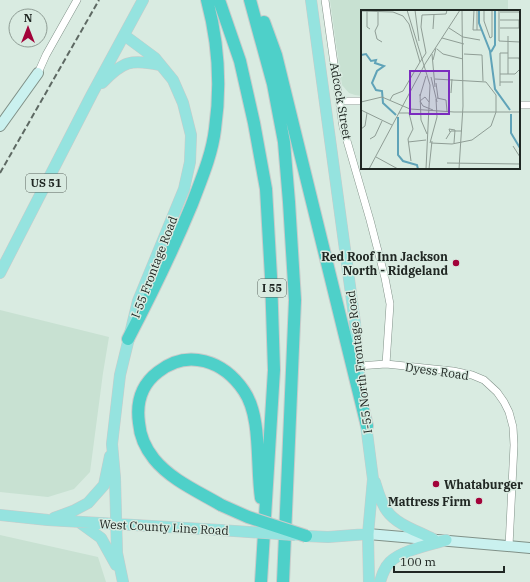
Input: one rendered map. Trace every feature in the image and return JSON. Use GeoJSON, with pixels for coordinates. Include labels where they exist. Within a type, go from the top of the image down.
{"type":"FeatureCollection","features":[{"type":"Feature","properties":{"kind":"highway"},"geometry":{"type":"LineString","coordinates":[[128,339],[182,227],[206,170],[215,131],[218,99],[216,50],[207,0]]}},
{"type":"Feature","properties":{"kind":"highway","name":"I 55"},"geometry":{"type":"LineString","coordinates":[[219,0],[240,61],[254,123],[266,189],[274,370],[261,582]]}},
{"type":"Feature","properties":{"kind":"highway","name":"I 55"},"geometry":{"type":"LineString","coordinates":[[250,0],[273,84],[284,142],[292,247],[295,300],[283,582]]}},
{"type":"Feature","properties":{"kind":"highway"},"geometry":{"type":"LineString","coordinates":[[256,0],[276,55],[340,321],[367,426]]}},
{"type":"Feature","properties":{"kind":"highway"},"geometry":{"type":"LineString","coordinates":[[265,516],[259,485],[256,433],[252,410],[244,391],[232,376],[216,365],[201,360],[184,359],[167,365],[154,375],[142,390],[138,404],[140,430],[144,443],[154,459],[173,477],[221,505],[248,518],[306,536]]}},
{"type":"Feature","properties":{"kind":"main road","name":"US 51"},"geometry":{"type":"LineString","coordinates":[[0,273],[92,94],[143,0]]}},
{"type":"Feature","properties":{"kind":"main road","name":"I-55 North Frontage Road"},"geometry":{"type":"LineString","coordinates":[[312,0],[355,322],[358,366],[373,479],[368,534],[369,582]]}},
{"type":"Feature","properties":{"kind":"main road","name":"I-55 Frontage Road"},"geometry":{"type":"LineString","coordinates":[[122,579],[117,553],[117,524],[112,444],[120,376],[138,301],[184,189],[190,162],[191,135],[183,103],[173,80],[155,58],[124,34]]}},
{"type":"Feature","properties":{"kind":"main road"},"geometry":{"type":"LineString","coordinates":[[92,94],[113,72],[128,63],[145,62],[160,65]]}},
{"type":"Feature","properties":{"kind":"main road"},"geometry":{"type":"LineString","coordinates":[[0,126],[38,73]]}},
{"type":"Feature","properties":{"kind":"main road"},"geometry":{"type":"LineString","coordinates":[[48,520],[73,511],[88,503],[104,485],[112,444]]}},
{"type":"Feature","properties":{"kind":"main road"},"geometry":{"type":"LineString","coordinates":[[373,479],[387,512],[396,520],[433,539]]}},
{"type":"Feature","properties":{"kind":"main road","name":"West County Line Road"},"geometry":{"type":"LineString","coordinates":[[0,515],[48,520],[306,536],[328,537],[368,534]]}},
{"type":"Feature","properties":{"kind":"main road"},"geometry":{"type":"LineString","coordinates":[[79,522],[101,538],[113,558],[122,579]]}},
{"type":"Feature","properties":{"kind":"main road"},"geometry":{"type":"LineString","coordinates":[[368,534],[530,548]]}},
{"type":"Feature","properties":{"kind":"main road"},"geometry":{"type":"LineString","coordinates":[[380,582],[384,571],[391,561],[402,554],[446,540]]}},
{"type":"Feature","properties":{"kind":"street"},"geometry":{"type":"LineString","coordinates":[[38,73],[46,55],[76,0]]}},
{"type":"Feature","properties":{"kind":"street","name":"Adcock Street"},"geometry":{"type":"LineString","coordinates":[[325,0],[343,127],[370,220],[390,304],[386,364]]}},
{"type":"Feature","properties":{"kind":"street"},"geometry":{"type":"LineString","coordinates":[[340,101],[361,101]]}},
{"type":"Feature","properties":{"kind":"street","name":"Dyess Road"},"geometry":{"type":"LineString","coordinates":[[358,366],[386,364],[453,371],[472,375],[484,380],[496,392],[504,402],[510,414],[513,427],[514,445],[509,546]]}},
{"type":"Feature","properties":{"kind":"shaded area"},"geometry":{"type":"Polygon","coordinates":[[[330,0],[508,0],[508,10],[361,10],[361,96],[349,93],[342,85],[330,0]]]}},
{"type":"Feature","properties":{"kind":"shaded area"},"geometry":{"type":"Polygon","coordinates":[[[0,310],[109,337],[90,472],[74,489],[48,497],[0,492],[0,310]]]}},
{"type":"Feature","properties":{"kind":"shaded area"},"geometry":{"type":"Polygon","coordinates":[[[0,535],[98,557],[106,582],[0,582],[0,535]]]}},
{"type":"Feature","properties":{"kind":"railway"},"geometry":{"type":"LineString","coordinates":[[0,173],[99,0]]}},
{"type":"Feature","properties":{"kind":"place","name":"Red Roof Inn Jackson North - Ridgeland"},"geometry":{"type":"Point","coordinates":[456,263]}},
{"type":"Feature","properties":{"kind":"place","name":"Whataburger"},"geometry":{"type":"Point","coordinates":[436,484]}},
{"type":"Feature","properties":{"kind":"place","name":"Mattress Firm"},"geometry":{"type":"Point","coordinates":[479,501]}}]}
